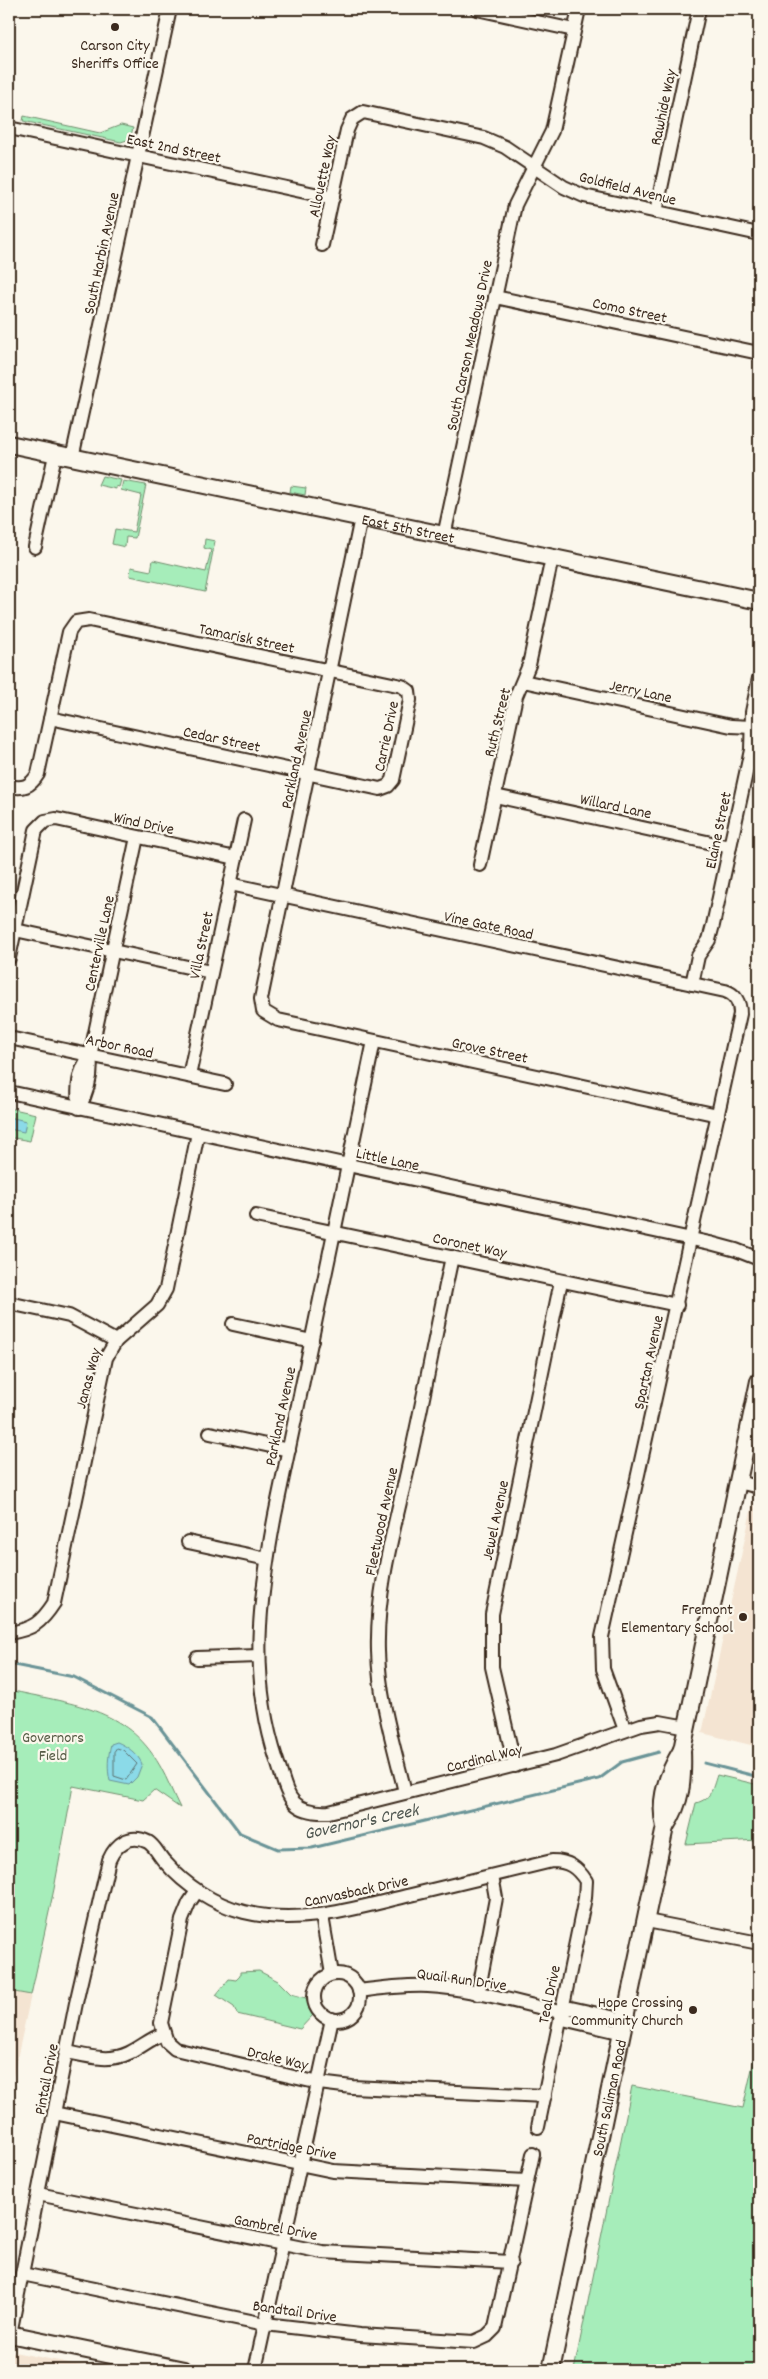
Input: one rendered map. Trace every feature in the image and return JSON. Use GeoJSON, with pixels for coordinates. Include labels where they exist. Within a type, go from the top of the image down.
{"type":"FeatureCollection","features":[{"type":"Feature","properties":{"kind":"main road","name":"East 5th Street"},"geometry":{"type":"LineString","coordinates":[[9,444],[759,601]]}},
{"type":"Feature","properties":{"kind":"main road","name":"South Saliman Road"},"geometry":{"type":"LineString","coordinates":[[551,2370],[666,1827],[676,1809],[683,1778],[682,1750],[759,1381]]}},
{"type":"Feature","properties":{"kind":"main road"},"geometry":{"type":"LineString","coordinates":[[10,2334],[184,2370]]}},
{"type":"Feature","properties":{"kind":"street","name":"South Harbin Avenue"},"geometry":{"type":"LineString","coordinates":[[72,458],[170,9]]}},
{"type":"Feature","properties":{"kind":"street"},"geometry":{"type":"LineString","coordinates":[[477,9],[574,30]]}},
{"type":"Feature","properties":{"kind":"street","name":"South Carson Meadows Drive"},"geometry":{"type":"LineString","coordinates":[[444,536],[515,205],[552,131],[578,9]]}},
{"type":"Feature","properties":{"kind":"street","name":"Rawhide Way"},"geometry":{"type":"LineString","coordinates":[[656,212],[699,9]]}},
{"type":"Feature","properties":{"kind":"street","name":"Goldfield Avenue"},"geometry":{"type":"LineString","coordinates":[[355,116],[360,112],[368,112],[484,138],[505,147],[564,187],[584,196],[759,234]]}},
{"type":"Feature","properties":{"kind":"street","name":"Allouette Way"},"geometry":{"type":"LineString","coordinates":[[322,245],[347,130],[355,116]]}},
{"type":"Feature","properties":{"kind":"street","name":"East 2nd Street"},"geometry":{"type":"LineString","coordinates":[[9,128],[333,198]]}},
{"type":"Feature","properties":{"kind":"street","name":"Como Street"},"geometry":{"type":"LineString","coordinates":[[495,297],[759,352]]}},
{"type":"Feature","properties":{"kind":"street"},"geometry":{"type":"LineString","coordinates":[[34,547],[55,454]]}},
{"type":"Feature","properties":{"kind":"street","name":"Parkland Avenue"},"geometry":{"type":"LineString","coordinates":[[261,1007],[260,999],[361,518]]}},
{"type":"Feature","properties":{"kind":"street","name":"Ruth Street"},"geometry":{"type":"LineString","coordinates":[[480,865],[516,696],[529,665],[552,558]]}},
{"type":"Feature","properties":{"kind":"street","name":"Tamarisk Street"},"geometry":{"type":"LineString","coordinates":[[50,718],[69,632],[76,622],[90,620],[402,686],[408,691]]}},
{"type":"Feature","properties":{"kind":"street","name":"Elaine Street"},"geometry":{"type":"LineString","coordinates":[[692,984],[698,956],[712,932],[751,750],[752,712],[759,678]]}},
{"type":"Feature","properties":{"kind":"street","name":"Jerry Lane"},"geometry":{"type":"LineString","coordinates":[[523,681],[731,726],[752,727]]}},
{"type":"Feature","properties":{"kind":"street","name":"Carrie Drive"},"geometry":{"type":"LineString","coordinates":[[388,786],[393,780],[410,700],[408,691]]}},
{"type":"Feature","properties":{"kind":"street"},"geometry":{"type":"LineString","coordinates":[[9,786],[21,788],[32,784],[38,774],[50,718]]}},
{"type":"Feature","properties":{"kind":"street","name":"Cedar Street"},"geometry":{"type":"LineString","coordinates":[[50,718],[380,789],[388,786]]}},
{"type":"Feature","properties":{"kind":"street","name":"Willard Lane"},"geometry":{"type":"LineString","coordinates":[[495,796],[730,847]]}},
{"type":"Feature","properties":{"kind":"street","name":"Wind Drive"},"geometry":{"type":"LineString","coordinates":[[15,930],[36,830],[45,821],[56,820],[236,858]]}},
{"type":"Feature","properties":{"kind":"street","name":"Villa Street"},"geometry":{"type":"LineString","coordinates":[[189,1076],[244,820]]}},
{"type":"Feature","properties":{"kind":"street","name":"Centerville Lane"},"geometry":{"type":"LineString","coordinates":[[79,1108],[87,1093],[92,1068],[90,1056],[137,837]]}},
{"type":"Feature","properties":{"kind":"street","name":"Vine Gate Road"},"geometry":{"type":"LineString","coordinates":[[230,884],[728,992],[737,1000]]}},
{"type":"Feature","properties":{"kind":"street"},"geometry":{"type":"LineString","coordinates":[[9,958],[15,930],[211,972]]}},
{"type":"Feature","properties":{"kind":"street","name":"Spartan Avenue"},"geometry":{"type":"LineString","coordinates":[[625,1730],[603,1669],[602,1637],[740,1014],[737,1000]]}},
{"type":"Feature","properties":{"kind":"street","name":"Grove Street"},"geometry":{"type":"LineString","coordinates":[[261,1007],[268,1016],[278,1020],[718,1115]]}},
{"type":"Feature","properties":{"kind":"street","name":"Arbor Road"},"geometry":{"type":"LineString","coordinates":[[9,1038],[225,1084]]}},
{"type":"Feature","properties":{"kind":"street","name":"Parkland Avenue"},"geometry":{"type":"LineString","coordinates":[[290,1799],[266,1722],[260,1694],[259,1620],[267,1559],[374,1041]]}},
{"type":"Feature","properties":{"kind":"street","name":"Little Lane"},"geometry":{"type":"LineString","coordinates":[[9,1092],[736,1250],[759,1259]]}},
{"type":"Feature","properties":{"kind":"street","name":"Janas Way"},"geometry":{"type":"LineString","coordinates":[[9,1633],[26,1630],[43,1619],[54,1603],[106,1358],[116,1341],[150,1312],[163,1298],[198,1133]]}},
{"type":"Feature","properties":{"kind":"street","name":"Coronet Way"},"geometry":{"type":"LineString","coordinates":[[256,1216],[677,1305]]}},
{"type":"Feature","properties":{"kind":"street","name":"Fleetwood Avenue"},"geometry":{"type":"LineString","coordinates":[[405,1792],[382,1690],[378,1651],[379,1617],[398,1512],[452,1257]]}},
{"type":"Feature","properties":{"kind":"street","name":"Jewel Avenue"},"geometry":{"type":"LineString","coordinates":[[515,1766],[492,1667],[492,1614],[561,1281]]}},
{"type":"Feature","properties":{"kind":"street"},"geometry":{"type":"LineString","coordinates":[[9,1305],[69,1316],[116,1341]]}},
{"type":"Feature","properties":{"kind":"street"},"geometry":{"type":"LineString","coordinates":[[233,1324],[312,1341]]}},
{"type":"Feature","properties":{"kind":"street"},"geometry":{"type":"LineString","coordinates":[[210,1433],[289,1450]]}},
{"type":"Feature","properties":{"kind":"street"},"geometry":{"type":"LineString","coordinates":[[738,1482],[759,1487]]}},
{"type":"Feature","properties":{"kind":"street"},"geometry":{"type":"LineString","coordinates":[[188,1542],[267,1559]]}},
{"type":"Feature","properties":{"kind":"street"},"geometry":{"type":"LineString","coordinates":[[197,1658],[259,1656]]}},
{"type":"Feature","properties":{"kind":"street","name":"Cardinal Way"},"geometry":{"type":"LineString","coordinates":[[290,1799],[296,1806],[306,1811],[321,1812],[515,1766],[571,1750],[625,1730],[657,1722],[687,1727]]}},
{"type":"Feature","properties":{"kind":"street","name":"Canvasback Drive"},"geometry":{"type":"LineString","coordinates":[[130,1840],[142,1839],[150,1843],[165,1862],[197,1891],[224,1905],[250,1914],[286,1918],[322,1916],[552,1861],[566,1862],[578,1870]]}},
{"type":"Feature","properties":{"kind":"street","name":"Pintail Drive"},"geometry":{"type":"LineString","coordinates":[[10,2334],[54,2113],[109,1860],[117,1846],[130,1840]]}},
{"type":"Feature","properties":{"kind":"street","name":"Teal Drive"},"geometry":{"type":"LineString","coordinates":[[538,2126],[585,1898],[586,1881],[578,1870]]}},
{"type":"Feature","properties":{"kind":"street"},"geometry":{"type":"LineString","coordinates":[[478,1994],[496,1898],[492,1876]]}},
{"type":"Feature","properties":{"kind":"street"},"geometry":{"type":"LineString","coordinates":[[67,2052],[113,2058],[131,2052],[144,2042],[163,2034],[161,2023],[182,1920],[189,1903],[197,1891]]}},
{"type":"Feature","properties":{"kind":"street"},"geometry":{"type":"LineString","coordinates":[[322,1916],[332,1974]]}},
{"type":"Feature","properties":{"kind":"street"},"geometry":{"type":"LineString","coordinates":[[647,1921],[759,1943]]}},
{"type":"Feature","properties":{"kind":"street"},"geometry":{"type":"LineString","coordinates":[[332,1974],[352,1979],[359,1991],[360,1999],[353,2013],[340,2020],[332,2019],[319,2011],[314,1996],[319,1982],[332,1974]]}},
{"type":"Feature","properties":{"kind":"street","name":"Quail Run Drive"},"geometry":{"type":"LineString","coordinates":[[359,1991],[390,1987],[430,1986],[478,1994],[560,2012],[571,2008],[590,2012],[624,2027]]}},
{"type":"Feature","properties":{"kind":"street","name":"Quail Run Drive"},"geometry":{"type":"LineString","coordinates":[[560,2012],[567,2020],[587,2025],[624,2027]]}},
{"type":"Feature","properties":{"kind":"street"},"geometry":{"type":"LineString","coordinates":[[587,2025],[590,2012]]}},
{"type":"Feature","properties":{"kind":"street"},"geometry":{"type":"LineString","coordinates":[[255,2370],[302,2165],[332,2019]]}},
{"type":"Feature","properties":{"kind":"street","name":"Drake Way"},"geometry":{"type":"LineString","coordinates":[[163,2034],[175,2049],[184,2052],[319,2083],[352,2087],[545,2096]]}},
{"type":"Feature","properties":{"kind":"street","name":"Partridge Drive"},"geometry":{"type":"LineString","coordinates":[[54,2113],[334,2171],[527,2181]]}},
{"type":"Feature","properties":{"kind":"street"},"geometry":{"type":"LineString","coordinates":[[511,2262],[533,2154]]}},
{"type":"Feature","properties":{"kind":"street","name":"Gambrel Drive"},"geometry":{"type":"LineString","coordinates":[[38,2194],[322,2252],[511,2262]]}},
{"type":"Feature","properties":{"kind":"street","name":"Bandtail Drive"},"geometry":{"type":"LineString","coordinates":[[22,2274],[265,2324],[360,2335],[474,2342],[486,2336],[495,2328],[511,2262]]}},
{"type":"Feature","properties":{"kind":"shaded area","name":"Fremont Elementary School"},"geometry":{"type":"Polygon","coordinates":[[[759,1499],[759,1747],[702,1733],[753,1502],[759,1499]]]}},
{"type":"Feature","properties":{"kind":"shaded area"},"geometry":{"type":"Polygon","coordinates":[[[9,1991],[31,1995],[9,2095],[9,1991]]]}},
{"type":"Feature","properties":{"kind":"shaded area"},"geometry":{"type":"Polygon","coordinates":[[[9,2351],[89,2367],[105,2370],[9,2370],[9,2351]]]}},
{"type":"Feature","properties":{"kind":"green space"},"geometry":{"type":"Polygon","coordinates":[[[24,116],[100,133],[121,125],[133,128],[130,139],[121,142],[23,121],[24,116]]]}},
{"type":"Feature","properties":{"kind":"green space"},"geometry":{"type":"Polygon","coordinates":[[[102,476],[121,480],[119,487],[116,486],[116,489],[98,485],[102,476]]]}},
{"type":"Feature","properties":{"kind":"green space"},"geometry":{"type":"Polygon","coordinates":[[[123,481],[146,485],[135,538],[126,537],[125,547],[112,544],[115,529],[134,532],[141,495],[121,490],[123,481]]]}},
{"type":"Feature","properties":{"kind":"green space"},"geometry":{"type":"Polygon","coordinates":[[[291,486],[306,488],[305,495],[290,492],[291,486]]]}},
{"type":"Feature","properties":{"kind":"green space"},"geometry":{"type":"Polygon","coordinates":[[[205,539],[215,541],[205,592],[130,576],[131,567],[151,571],[153,560],[206,572],[211,550],[204,548],[205,539]]]}},
{"type":"Feature","properties":{"kind":"green space"},"geometry":{"type":"Polygon","coordinates":[[[9,1108],[36,1114],[30,1141],[14,1138],[9,1140],[9,1108]]]}},
{"type":"Feature","properties":{"kind":"green space","name":"Governors Field"},"geometry":{"type":"Polygon","coordinates":[[[9,1690],[75,1704],[113,1719],[131,1731],[146,1746],[160,1766],[180,1808],[154,1790],[143,1800],[73,1786],[54,1889],[31,1995],[9,1991],[9,1690]]]}},
{"type":"Feature","properties":{"kind":"green space"},"geometry":{"type":"Polygon","coordinates":[[[717,1775],[759,1785],[759,1840],[686,1844],[696,1803],[708,1796],[717,1775]]]}},
{"type":"Feature","properties":{"kind":"green space"},"geometry":{"type":"Polygon","coordinates":[[[259,1971],[278,1981],[291,1994],[306,1998],[313,2015],[300,2029],[237,2014],[234,2007],[216,1995],[229,1979],[236,1980],[240,1976],[240,1972],[259,1971]]]}},
{"type":"Feature","properties":{"kind":"green space"},"geometry":{"type":"Polygon","coordinates":[[[759,2038],[759,2370],[574,2370],[632,2086],[743,2108],[759,2038]]]}},
{"type":"Feature","properties":{"kind":"water"},"geometry":{"type":"Polygon","coordinates":[[[9,1117],[26,1121],[24,1132],[9,1129],[9,1117]]]}},
{"type":"Feature","properties":{"kind":"water"},"geometry":{"type":"Polygon","coordinates":[[[117,1742],[132,1751],[142,1764],[137,1777],[129,1785],[110,1781],[108,1767],[110,1749],[111,1744],[117,1742]]]}},
{"type":"Feature","properties":{"kind":"waterway","name":"Governor's Creek"},"geometry":{"type":"LineString","coordinates":[[9,1664],[74,1677],[152,1717],[240,1833],[278,1849],[312,1848],[599,1779],[622,1762],[659,1752]]}},
{"type":"Feature","properties":{"kind":"waterway","name":"Governor's Creek"},"geometry":{"type":"LineString","coordinates":[[704,1763],[759,1777]]}},
{"type":"Feature","properties":{"kind":"place","name":"Carson City Sheriffs Office"},"geometry":{"type":"Point","coordinates":[115,27]}},
{"type":"Feature","properties":{"kind":"place","name":"Fremont Elementary School"},"geometry":{"type":"Point","coordinates":[743,1617]}},
{"type":"Feature","properties":{"kind":"place","name":"Hope Crossing Community Church"},"geometry":{"type":"Point","coordinates":[693,2010]}}]}
